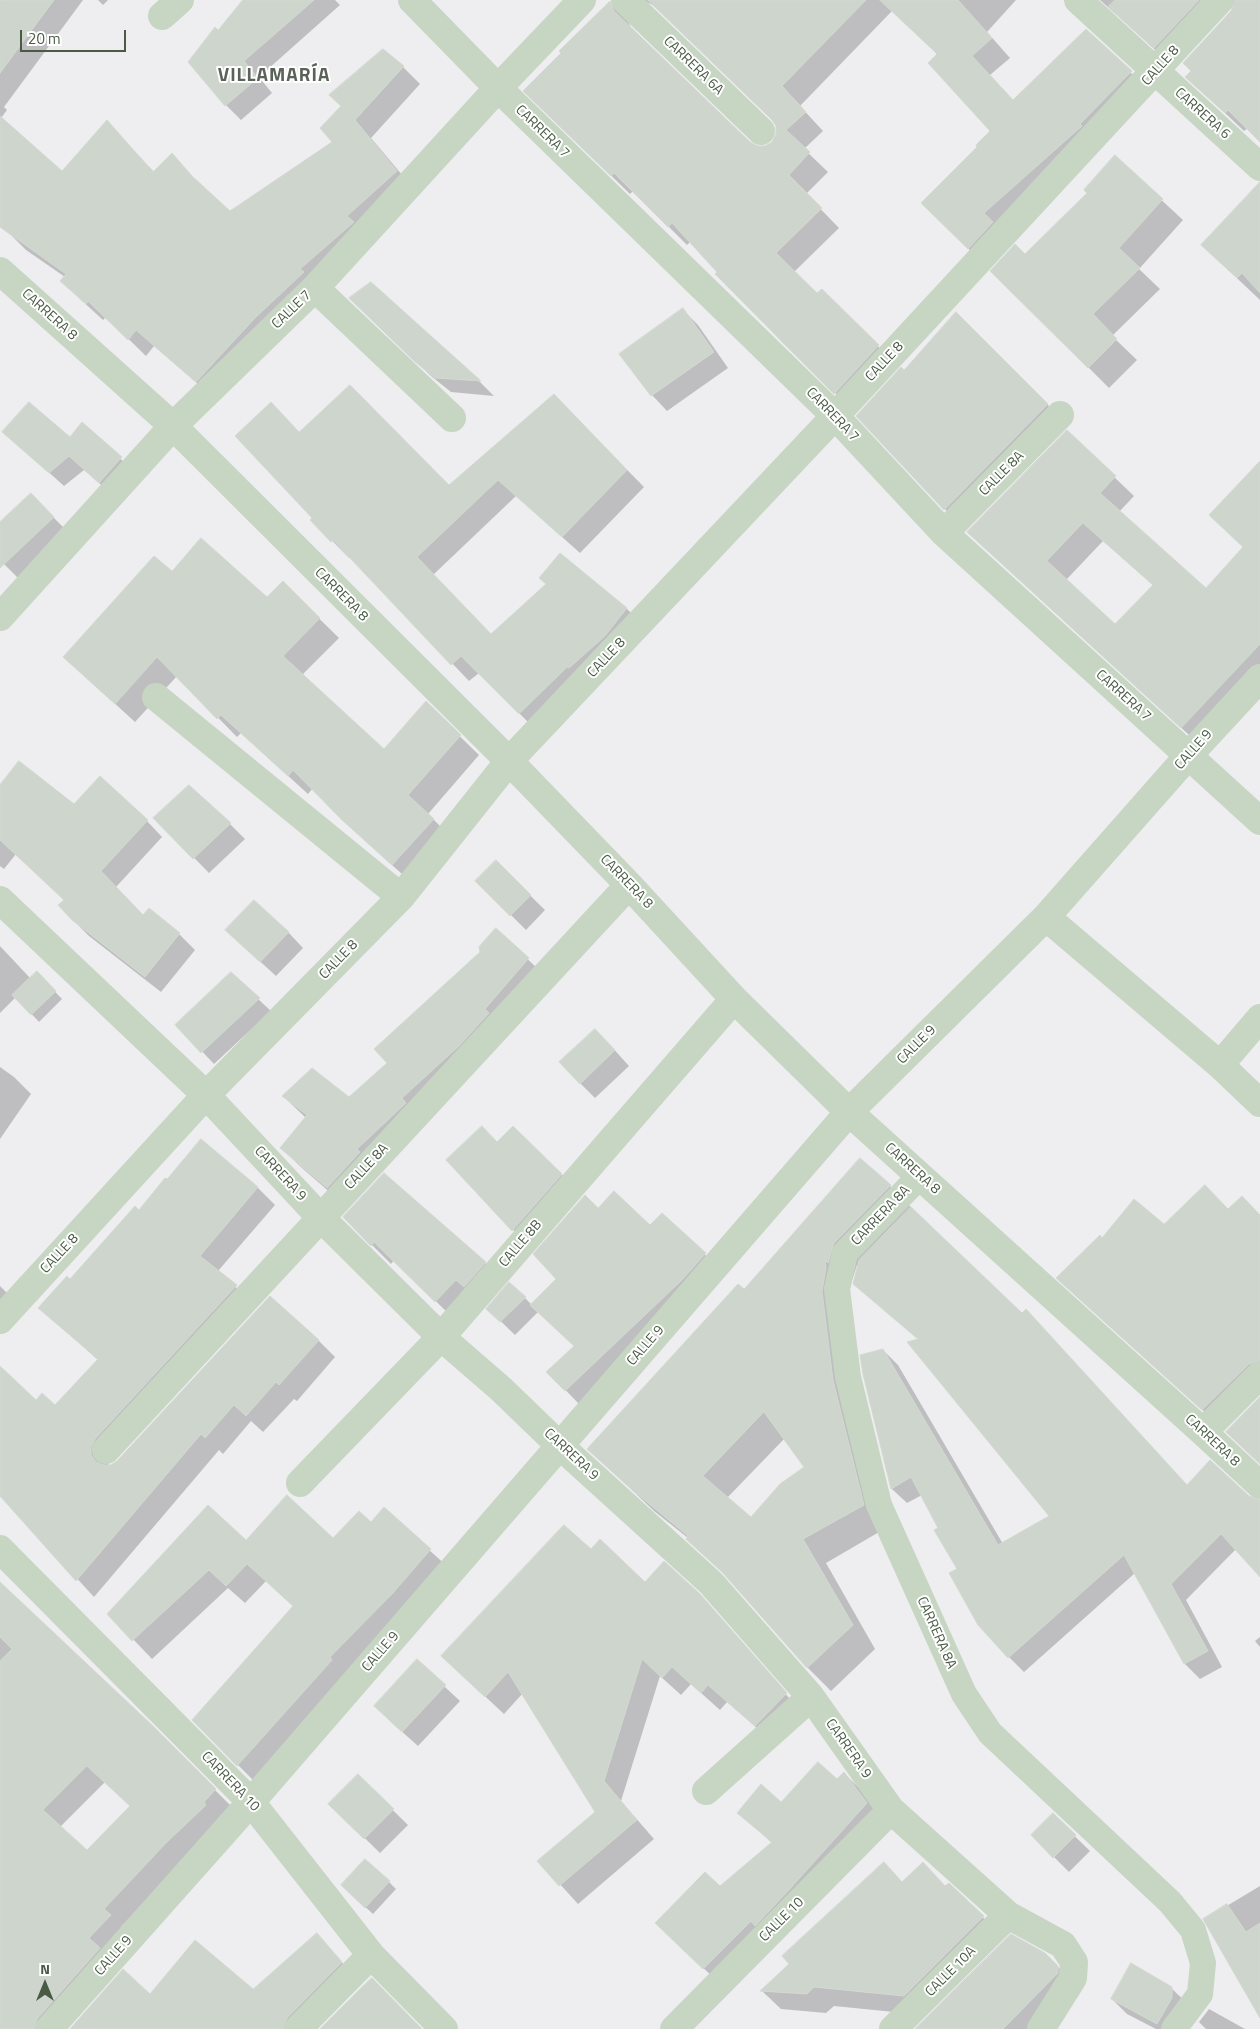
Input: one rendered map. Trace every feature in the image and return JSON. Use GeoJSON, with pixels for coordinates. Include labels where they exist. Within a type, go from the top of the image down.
{"type":"FeatureCollection","features":[{"type":"Feature","properties":{"kind":"street","name":"CARRERA 7"},"geometry":{"type":"LineString","coordinates":[[412,0],[498,88],[835,416],[944,533],[1260,821]]}},
{"type":"Feature","properties":{"kind":"street","name":"CALLE 7"},"geometry":{"type":"LineString","coordinates":[[0,617],[174,426],[314,288],[498,88],[582,0]]}},
{"type":"Feature","properties":{"kind":"street","name":"CARRERA 6A"},"geometry":{"type":"LineString","coordinates":[[625,0],[761,131]]}},
{"type":"Feature","properties":{"kind":"street","name":"CARRERA 6"},"geometry":{"type":"LineString","coordinates":[[1078,0],[1260,167]]}},
{"type":"Feature","properties":{"kind":"street","name":"CALLE 8"},"geometry":{"type":"LineString","coordinates":[[0,1320],[206,1095],[401,897],[509,762],[1156,72],[1220,0]]}},
{"type":"Feature","properties":{"kind":"street","name":"CARRERA 8"},"geometry":{"type":"LineString","coordinates":[[0,271],[174,426],[509,762],[629,884],[734,999],[849,1112],[1204,1432],[1260,1485]]}},
{"type":"Feature","properties":{"kind":"street"},"geometry":{"type":"LineString","coordinates":[[314,288],[452,418]]}},
{"type":"Feature","properties":{"kind":"street","name":"CALLE 8A"},"geometry":{"type":"LineString","coordinates":[[944,533],[1060,415]]}},
{"type":"Feature","properties":{"kind":"street","name":"CALLE 9"},"geometry":{"type":"LineString","coordinates":[[48,2029],[251,1802],[849,1112],[1046,917],[1188,756],[1260,678]]}},
{"type":"Feature","properties":{"kind":"street"},"geometry":{"type":"LineString","coordinates":[[156,697],[401,897]]}},
{"type":"Feature","properties":{"kind":"street","name":"CALLE 8A"},"geometry":{"type":"LineString","coordinates":[[106,1450],[629,884]]}},
{"type":"Feature","properties":{"kind":"street","name":"CARRERA 9"},"geometry":{"type":"LineString","coordinates":[[0,900],[206,1095],[321,1218],[441,1336],[501,1389],[559,1446],[711,1583],[811,1697],[891,1810],[1008,1915],[1063,1945],[1074,1962],[1073,1978],[1041,2029]]}},
{"type":"Feature","properties":{"kind":"street"},"geometry":{"type":"LineString","coordinates":[[1046,917],[1220,1065],[1260,1103]]}},
{"type":"Feature","properties":{"kind":"street","name":"CALLE 8B"},"geometry":{"type":"LineString","coordinates":[[300,1483],[441,1336],[734,999]]}},
{"type":"Feature","properties":{"kind":"street"},"geometry":{"type":"LineString","coordinates":[[1220,1065],[1260,1018]]}},
{"type":"Feature","properties":{"kind":"street","name":"CARRERA 8A"},"geometry":{"type":"LineString","coordinates":[[920,1176],[845,1253],[837,1290],[848,1377],[879,1506],[964,1694],[990,1733],[1170,1902],[1193,1930],[1203,1963],[1200,1994],[1174,2029]]}},
{"type":"Feature","properties":{"kind":"street"},"geometry":{"type":"LineString","coordinates":[[1204,1432],[1260,1374]]}},
{"type":"Feature","properties":{"kind":"street","name":"CARRERA 10"},"geometry":{"type":"LineString","coordinates":[[0,1549],[251,1802],[371,1955],[444,2029]]}},
{"type":"Feature","properties":{"kind":"street"},"geometry":{"type":"LineString","coordinates":[[706,1791],[811,1697]]}},
{"type":"Feature","properties":{"kind":"street","name":"CALLE 10"},"geometry":{"type":"LineString","coordinates":[[674,2029],[891,1810]]}},
{"type":"Feature","properties":{"kind":"street","name":"CALLE 10A"},"geometry":{"type":"LineString","coordinates":[[893,2029],[1008,1915]]}},
{"type":"Feature","properties":{"kind":"street"},"geometry":{"type":"LineString","coordinates":[[298,2029],[371,1955]]}},
{"type":"Feature","properties":{"kind":"building"},"geometry":{"type":"Polygon","coordinates":[[[0,0],[54,0],[0,73],[0,0]]]}},
{"type":"Feature","properties":{"kind":"building"},"geometry":{"type":"Polygon","coordinates":[[[243,0],[314,0],[244,61],[258,78],[225,106],[188,62],[215,27],[218,30],[243,0]]]}},
{"type":"Feature","properties":{"kind":"building"},"geometry":{"type":"Polygon","coordinates":[[[648,0],[866,0],[782,86],[806,112],[786,130],[810,152],[789,175],[822,208],[776,253],[817,293],[822,289],[879,345],[834,394],[715,274],[717,272],[672,223],[668,227],[614,173],[611,176],[523,91],[561,53],[559,51],[610,1],[614,11],[750,142],[758,146],[765,146],[772,142],[776,134],[776,126],[772,120],[648,0]]]}},
{"type":"Feature","properties":{"kind":"building"},"geometry":{"type":"Polygon","coordinates":[[[880,0],[958,0],[992,38],[972,56],[1013,100],[1086,29],[1132,71],[1080,124],[1082,126],[984,213],[993,222],[968,249],[921,203],[977,147],[976,145],[990,131],[928,63],[937,54],[880,0]]]}},
{"type":"Feature","properties":{"kind":"building"},"geometry":{"type":"Polygon","coordinates":[[[1115,0],[1199,0],[1154,48],[1108,7],[1115,0]]]}},
{"type":"Feature","properties":{"kind":"building"},"geometry":{"type":"Polygon","coordinates":[[[1235,0],[1260,0],[1260,142],[1228,110],[1225,113],[1185,77],[1191,71],[1183,63],[1231,11],[1235,0]]]}},
{"type":"Feature","properties":{"kind":"building"},"geometry":{"type":"Polygon","coordinates":[[[383,49],[404,66],[355,120],[397,171],[347,216],[354,222],[300,269],[304,272],[255,318],[196,382],[136,330],[128,340],[88,301],[86,304],[60,281],[66,274],[0,227],[0,116],[62,171],[107,120],[153,172],[172,153],[192,176],[230,211],[332,142],[320,128],[341,106],[329,95],[383,49]]]}},
{"type":"Feature","properties":{"kind":"building"},"geometry":{"type":"Polygon","coordinates":[[[1115,155],[1163,199],[1119,248],[1140,268],[1093,314],[1117,339],[1088,368],[990,271],[1015,244],[1025,254],[1087,193],[1084,190],[1115,155]]]}},
{"type":"Feature","properties":{"kind":"building"},"geometry":{"type":"Polygon","coordinates":[[[1260,182],[1260,293],[1242,273],[1237,278],[1201,245],[1260,182]]]}},
{"type":"Feature","properties":{"kind":"building"},"geometry":{"type":"Polygon","coordinates":[[[371,282],[481,381],[435,378],[414,361],[349,298],[371,282]]]}},
{"type":"Feature","properties":{"kind":"building"},"geometry":{"type":"Polygon","coordinates":[[[683,308],[714,352],[651,396],[619,354],[683,308]]]}},
{"type":"Feature","properties":{"kind":"building"},"geometry":{"type":"Polygon","coordinates":[[[956,312],[1048,404],[944,510],[856,416],[901,367],[904,370],[956,312]]]}},
{"type":"Feature","properties":{"kind":"building"},"geometry":{"type":"Polygon","coordinates":[[[350,385],[449,485],[554,394],[627,470],[562,537],[498,480],[417,557],[491,634],[546,584],[539,578],[560,553],[627,608],[605,636],[569,668],[567,667],[519,714],[461,656],[451,665],[333,540],[331,542],[310,520],[312,518],[235,436],[271,402],[299,432],[350,385]]]}},
{"type":"Feature","properties":{"kind":"building"},"geometry":{"type":"Polygon","coordinates":[[[29,402],[70,437],[82,422],[122,457],[99,483],[69,456],[49,473],[2,432],[29,402]]]}},
{"type":"Feature","properties":{"kind":"building"},"geometry":{"type":"Polygon","coordinates":[[[1067,430],[1116,476],[1100,493],[1206,588],[1243,547],[1209,515],[1260,461],[1260,644],[1181,728],[967,532],[1067,430]],[[1083,523],[1047,561],[1115,624],[1153,585],[1083,523]]]}},
{"type":"Feature","properties":{"kind":"building"},"geometry":{"type":"Polygon","coordinates":[[[31,493],[54,517],[0,568],[0,522],[31,493]]]}},
{"type":"Feature","properties":{"kind":"building"},"geometry":{"type":"Polygon","coordinates":[[[201,538],[267,597],[283,581],[320,618],[283,656],[384,749],[426,701],[461,735],[408,795],[434,819],[392,865],[342,820],[293,770],[288,776],[221,715],[217,719],[157,657],[115,704],[63,657],[154,556],[172,571],[201,538]]]}},
{"type":"Feature","properties":{"kind":"building"},"geometry":{"type":"Polygon","coordinates":[[[19,761],[74,804],[100,776],[148,820],[101,871],[143,915],[149,908],[180,933],[145,977],[72,920],[58,905],[64,900],[0,840],[0,785],[19,761]]]}},
{"type":"Feature","properties":{"kind":"building"},"geometry":{"type":"Polygon","coordinates":[[[189,785],[231,823],[193,859],[153,818],[189,785]]]}},
{"type":"Feature","properties":{"kind":"building"},"geometry":{"type":"Polygon","coordinates":[[[496,860],[531,895],[510,916],[475,881],[496,860]]]}},
{"type":"Feature","properties":{"kind":"building"},"geometry":{"type":"Polygon","coordinates":[[[254,900],[289,932],[260,962],[225,930],[254,900]]]}},
{"type":"Feature","properties":{"kind":"building"},"geometry":{"type":"Polygon","coordinates":[[[496,928],[529,958],[485,1009],[489,1013],[459,1046],[402,1098],[406,1103],[357,1149],[360,1152],[327,1188],[280,1148],[307,1115],[282,1096],[312,1068],[349,1097],[387,1063],[374,1049],[480,952],[479,947],[496,928]]]}},
{"type":"Feature","properties":{"kind":"building"},"geometry":{"type":"Polygon","coordinates":[[[37,971],[56,991],[31,1015],[12,995],[37,971]]]}},
{"type":"Feature","properties":{"kind":"building"},"geometry":{"type":"Polygon","coordinates":[[[231,972],[260,998],[201,1053],[175,1025],[231,972]]]}},
{"type":"Feature","properties":{"kind":"building"},"geometry":{"type":"Polygon","coordinates":[[[595,1029],[615,1050],[580,1084],[559,1062],[595,1029]]]}},
{"type":"Feature","properties":{"kind":"building"},"geometry":{"type":"Polygon","coordinates":[[[482,1126],[497,1142],[513,1126],[562,1174],[512,1231],[446,1160],[482,1126]]]}},
{"type":"Feature","properties":{"kind":"building"},"geometry":{"type":"Polygon","coordinates":[[[201,1139],[258,1187],[200,1256],[237,1285],[95,1439],[91,1447],[91,1455],[96,1462],[103,1465],[111,1465],[117,1461],[270,1296],[319,1340],[279,1385],[276,1382],[246,1416],[234,1405],[205,1438],[201,1434],[76,1581],[0,1496],[0,1366],[36,1400],[42,1393],[55,1405],[98,1359],[38,1308],[67,1276],[70,1279],[135,1206],[139,1210],[201,1139]]]}},
{"type":"Feature","properties":{"kind":"building"},"geometry":{"type":"Polygon","coordinates":[[[860,1158],[891,1185],[834,1243],[828,1263],[825,1260],[826,1268],[822,1291],[833,1380],[864,1505],[803,1539],[853,1625],[807,1668],[723,1573],[686,1539],[688,1536],[587,1449],[738,1284],[744,1289],[860,1158]],[[764,1412],[703,1476],[751,1517],[780,1484],[804,1467],[764,1412]]]}},
{"type":"Feature","properties":{"kind":"building"},"geometry":{"type":"Polygon","coordinates":[[[384,1173],[486,1262],[464,1287],[456,1280],[435,1302],[374,1242],[371,1246],[343,1217],[384,1173]]]}},
{"type":"Feature","properties":{"kind":"building"},"geometry":{"type":"Polygon","coordinates":[[[1205,1185],[1228,1209],[1242,1196],[1260,1215],[1260,1360],[1249,1364],[1202,1410],[1056,1278],[1100,1235],[1102,1238],[1134,1199],[1164,1224],[1205,1185]]]}},
{"type":"Feature","properties":{"kind":"building"},"geometry":{"type":"Polygon","coordinates":[[[614,1191],[650,1225],[662,1213],[706,1253],[682,1280],[565,1391],[546,1372],[574,1346],[530,1305],[556,1279],[533,1254],[585,1195],[598,1208],[614,1191]]]}},
{"type":"Feature","properties":{"kind":"building"},"geometry":{"type":"Polygon","coordinates":[[[911,1207],[1022,1313],[1026,1309],[1187,1485],[1210,1460],[1249,1496],[1260,1500],[1260,1577],[1221,1534],[1171,1584],[1208,1651],[1184,1664],[1124,1555],[1008,1658],[978,1625],[949,1573],[957,1569],[934,1530],[938,1528],[911,1477],[891,1489],[860,1355],[883,1349],[998,1545],[1049,1516],[907,1342],[918,1339],[853,1284],[859,1260],[911,1207]]]}},
{"type":"Feature","properties":{"kind":"building"},"geometry":{"type":"Polygon","coordinates":[[[509,1282],[526,1297],[500,1322],[486,1309],[509,1282]]]}},
{"type":"Feature","properties":{"kind":"building"},"geometry":{"type":"Polygon","coordinates":[[[1260,1397],[1260,1464],[1226,1432],[1260,1397]]]}},
{"type":"Feature","properties":{"kind":"building"},"geometry":{"type":"Polygon","coordinates":[[[287,1495],[333,1538],[359,1511],[371,1522],[384,1507],[431,1549],[392,1594],[330,1657],[332,1660],[237,1766],[192,1720],[293,1606],[247,1564],[226,1586],[209,1570],[132,1641],[107,1614],[208,1505],[246,1540],[287,1495]]]}},
{"type":"Feature","properties":{"kind":"building"},"geometry":{"type":"Polygon","coordinates":[[[564,1525],[591,1549],[600,1539],[645,1582],[664,1561],[700,1594],[787,1693],[755,1726],[708,1685],[701,1693],[672,1667],[662,1678],[642,1659],[604,1781],[637,1820],[559,1886],[537,1861],[595,1812],[508,1672],[485,1697],[441,1656],[564,1525]]]}},
{"type":"Feature","properties":{"kind":"building"},"geometry":{"type":"Polygon","coordinates":[[[0,1582],[154,1727],[216,1789],[204,1802],[206,1805],[166,1843],[104,1909],[111,1915],[89,1938],[100,1948],[37,2019],[34,2029],[0,2029],[0,1661],[12,1649],[0,1637],[0,1582]],[[87,1766],[43,1810],[87,1850],[130,1806],[87,1766]]]}},
{"type":"Feature","properties":{"kind":"building"},"geometry":{"type":"Polygon","coordinates":[[[417,1659],[446,1685],[402,1732],[374,1706],[417,1659]]]}},
{"type":"Feature","properties":{"kind":"building"},"geometry":{"type":"Polygon","coordinates":[[[818,1762],[837,1779],[844,1772],[867,1803],[755,1926],[751,1921],[703,1969],[655,1923],[705,1872],[720,1886],[772,1842],[737,1813],[761,1784],[781,1802],[818,1762]]]}},
{"type":"Feature","properties":{"kind":"building"},"geometry":{"type":"Polygon","coordinates":[[[358,1774],[394,1809],[364,1839],[328,1804],[358,1774]]]}},
{"type":"Feature","properties":{"kind":"building"},"geometry":{"type":"Polygon","coordinates":[[[1053,1813],[1076,1835],[1053,1858],[1031,1835],[1053,1813]]]}},
{"type":"Feature","properties":{"kind":"building"},"geometry":{"type":"Polygon","coordinates":[[[365,1859],[390,1881],[365,1908],[341,1885],[365,1859]]]}},
{"type":"Feature","properties":{"kind":"building"},"geometry":{"type":"Polygon","coordinates":[[[884,1862],[902,1882],[923,1862],[945,1886],[949,1883],[984,1916],[904,1996],[814,1987],[807,1994],[760,1991],[789,1964],[782,1956],[884,1862]]]}},
{"type":"Feature","properties":{"kind":"building"},"geometry":{"type":"Polygon","coordinates":[[[1227,1904],[1246,1932],[1260,1923],[1260,2018],[1203,1919],[1227,1904]]]}},
{"type":"Feature","properties":{"kind":"building"},"geometry":{"type":"Polygon","coordinates":[[[317,1933],[342,1962],[287,2018],[283,2029],[70,2029],[123,1969],[150,1994],[195,1940],[253,1989],[317,1933]]]}},
{"type":"Feature","properties":{"kind":"building"},"geometry":{"type":"Polygon","coordinates":[[[1011,1934],[1045,1953],[1058,1966],[1058,1973],[1003,2029],[915,2029],[1011,1934]]]}},
{"type":"Feature","properties":{"kind":"building"},"geometry":{"type":"Polygon","coordinates":[[[1131,1963],[1172,1987],[1172,1998],[1157,2024],[1111,1999],[1131,1963]]]}},
{"type":"Feature","properties":{"kind":"building"},"geometry":{"type":"Polygon","coordinates":[[[372,1978],[422,2029],[320,2029],[363,1986],[372,1978]]]}},
{"type":"Feature","properties":{"kind":"district","name":"VILLAMARÍA"},"geometry":{"type":"Point","coordinates":[274,76]}}]}
